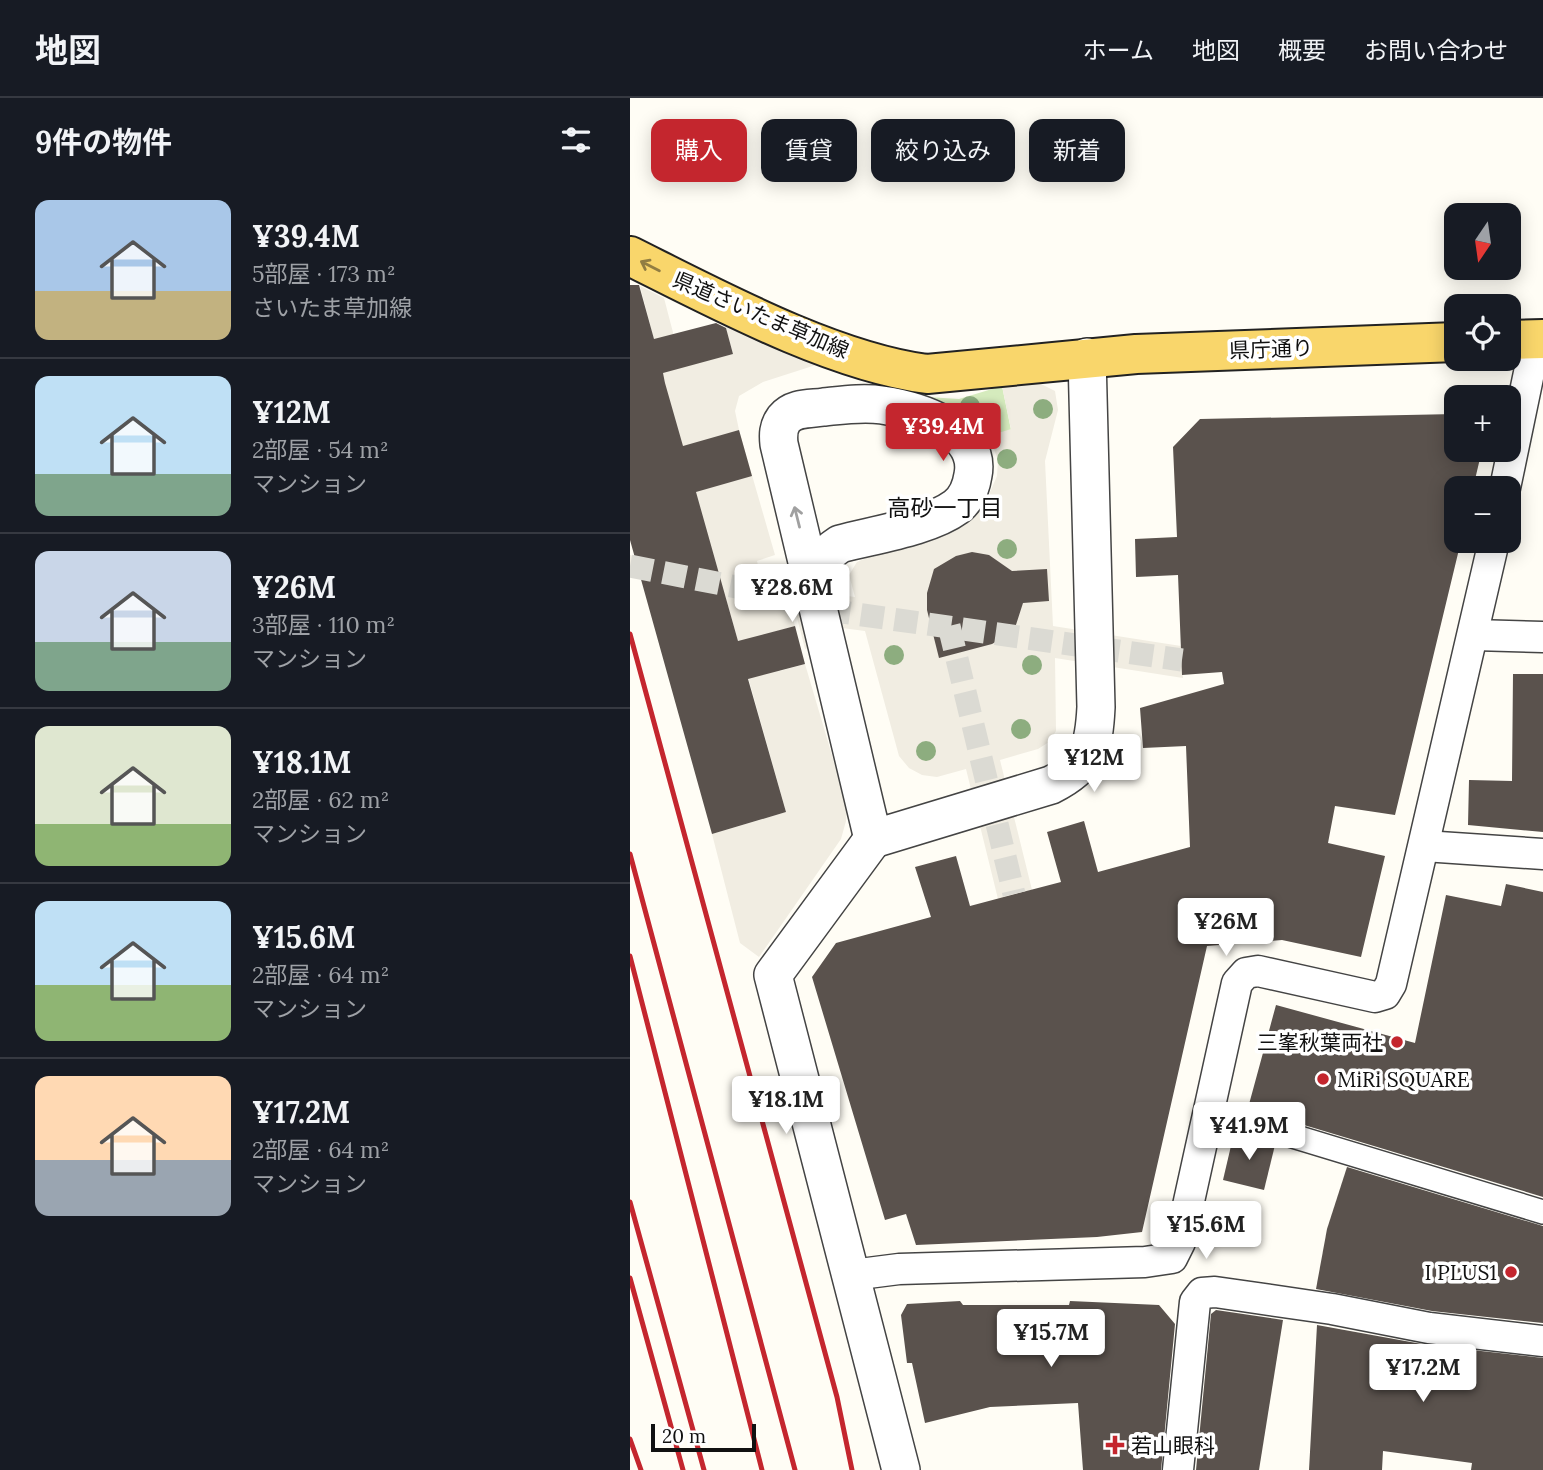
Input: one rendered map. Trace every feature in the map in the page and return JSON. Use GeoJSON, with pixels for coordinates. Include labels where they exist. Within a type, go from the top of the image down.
{"type":"FeatureCollection","features":[{"type":"Feature","properties":{"kind":"main road","name":"県道さいたま草加線"},"geometry":{"type":"LineString","coordinates":[[630,256],[793,333],[887,387],[928,374],[1087,358]]}},
{"type":"Feature","properties":{"kind":"main road","name":"県庁通り"},"geometry":{"type":"LineString","coordinates":[[1087,358],[1444,343]]}},
{"type":"Feature","properties":{"kind":"street"},"geometry":{"type":"LineString","coordinates":[[1507,476],[1529,339]]}},
{"type":"Feature","properties":{"kind":"street"},"geometry":{"type":"LineString","coordinates":[[901,1470],[773,975],[873,839],[1051,785],[1073,774],[1088,756],[1094,735],[1096,707],[1087,358]]}},
{"type":"Feature","properties":{"kind":"street"},"geometry":{"type":"LineString","coordinates":[[812,584],[817,565],[827,552],[839,544],[937,517],[957,506],[970,491],[974,471],[970,450],[957,433],[887,387],[849,404],[795,410],[784,419],[778,432],[812,584],[873,839]]}},
{"type":"Feature","properties":{"kind":"street"},"geometry":{"type":"LineString","coordinates":[[1171,1258],[1180,1242],[1237,983],[1246,974],[1258,971],[1376,997],[1385,994],[1391,984],[1491,553]]}},
{"type":"Feature","properties":{"kind":"street"},"geometry":{"type":"LineString","coordinates":[[1474,635],[1543,637]]}},
{"type":"Feature","properties":{"kind":"street"},"geometry":{"type":"LineString","coordinates":[[1424,846],[1543,854]]}},
{"type":"Feature","properties":{"kind":"street"},"geometry":{"type":"LineString","coordinates":[[1207,1110],[1543,1212]]}},
{"type":"Feature","properties":{"kind":"street"},"geometry":{"type":"LineString","coordinates":[[852,1275],[899,1269],[1145,1262],[1171,1258]]}},
{"type":"Feature","properties":{"kind":"street"},"geometry":{"type":"LineString","coordinates":[[1171,1258],[1200,1296]]}},
{"type":"Feature","properties":{"kind":"street"},"geometry":{"type":"LineString","coordinates":[[1178,1470],[1195,1301],[1200,1296],[1215,1292],[1332,1309],[1429,1328],[1543,1341]]}},
{"type":"Feature","properties":{"kind":"green space"},"geometry":{"type":"Polygon","coordinates":[[[1002,386],[1011,430],[989,436],[968,416],[912,396],[959,399],[1002,386]]]}},
{"type":"Feature","properties":{"kind":"shaded area"},"geometry":{"type":"Polygon","coordinates":[[[640,286],[664,298],[682,367],[733,354],[724,321],[822,363],[763,382],[739,396],[735,411],[739,430],[775,555],[757,561],[762,583],[782,577],[785,588],[855,597],[849,575],[857,562],[970,515],[987,499],[997,476],[998,460],[989,436],[1011,429],[1002,386],[1033,380],[1055,391],[1058,410],[1045,461],[1053,626],[1181,646],[1183,678],[1055,658],[1056,731],[1049,742],[1038,749],[1000,760],[1032,890],[998,899],[966,769],[937,777],[922,775],[909,768],[899,756],[865,631],[819,625],[824,644],[805,649],[795,610],[790,609],[795,626],[770,633],[780,671],[805,664],[847,806],[846,821],[841,839],[759,957],[740,943],[712,834],[786,812],[725,595],[630,575],[630,555],[718,573],[651,386],[665,382],[640,286]]]}},
{"type":"Feature","properties":{"kind":"building"},"geometry":{"type":"Polygon","coordinates":[[[630,285],[639,285],[654,339],[716,323],[726,328],[733,354],[663,373],[665,383],[683,446],[739,430],[752,476],[696,492],[738,641],[795,626],[805,664],[748,679],[786,812],[712,834],[630,540],[630,285]]]}},
{"type":"Feature","properties":{"kind":"building"},"geometry":{"type":"Polygon","coordinates":[[[1444,414],[1444,462],[1479,462],[1476,476],[1444,476],[1444,553],[1458,553],[1395,815],[1335,806],[1328,843],[1385,856],[1361,957],[1282,940],[1207,946],[1142,1232],[1097,1237],[916,1245],[906,1214],[885,1220],[812,977],[836,943],[931,917],[915,867],[956,856],[970,906],[1061,882],[1047,832],[1084,821],[1098,872],[1190,847],[1186,746],[1143,748],[1140,708],[1224,684],[1222,672],[1182,675],[1178,575],[1136,577],[1135,539],[1177,537],[1173,447],[1200,419],[1444,414]]]}},
{"type":"Feature","properties":{"kind":"building"},"geometry":{"type":"Polygon","coordinates":[[[972,552],[989,555],[1012,571],[1047,569],[1049,601],[1023,603],[1014,631],[992,644],[939,658],[927,610],[927,593],[934,569],[956,556],[972,552]]]}},
{"type":"Feature","properties":{"kind":"building"},"geometry":{"type":"Polygon","coordinates":[[[1513,674],[1543,674],[1543,832],[1468,825],[1469,780],[1512,781],[1513,674]]]}},
{"type":"Feature","properties":{"kind":"building"},"geometry":{"type":"Polygon","coordinates":[[[1506,884],[1543,892],[1543,1197],[1248,1108],[1276,1005],[1415,1043],[1446,895],[1501,906],[1506,884]]]}},
{"type":"Feature","properties":{"kind":"building"},"geometry":{"type":"Polygon","coordinates":[[[1234,1133],[1275,1145],[1264,1190],[1223,1180],[1234,1133]]]}},
{"type":"Feature","properties":{"kind":"building"},"geometry":{"type":"Polygon","coordinates":[[[1347,1167],[1543,1226],[1543,1323],[1432,1311],[1316,1289],[1327,1229],[1347,1167]]]}},
{"type":"Feature","properties":{"kind":"building"},"geometry":{"type":"Polygon","coordinates":[[[960,1301],[963,1305],[1069,1305],[1070,1301],[1159,1305],[1175,1324],[1161,1470],[1083,1470],[1078,1403],[990,1407],[925,1423],[912,1363],[907,1363],[901,1315],[907,1304],[960,1301]]]}},
{"type":"Feature","properties":{"kind":"building"},"geometry":{"type":"Polygon","coordinates":[[[1216,1310],[1283,1320],[1259,1470],[1196,1470],[1211,1314],[1216,1310]]]}},
{"type":"Feature","properties":{"kind":"building"},"geometry":{"type":"Polygon","coordinates":[[[1317,1325],[1427,1345],[1543,1358],[1543,1470],[1471,1470],[1472,1463],[1383,1451],[1382,1470],[1309,1470],[1317,1325]]]}},
{"type":"Feature","properties":{"kind":"tunnel"},"geometry":{"type":"LineString","coordinates":[[630,566],[798,599],[806,607],[1182,660]]}},
{"type":"Feature","properties":{"kind":"tunnel"},"geometry":{"type":"LineString","coordinates":[[949,626],[1014,894]]}},
{"type":"Feature","properties":{"kind":"railway"},"geometry":{"type":"LineString","coordinates":[[630,634],[837,1397],[852,1470]]}},
{"type":"Feature","properties":{"kind":"railway"},"geometry":{"type":"LineString","coordinates":[[630,854],[795,1470]]}},
{"type":"Feature","properties":{"kind":"railway"},"geometry":{"type":"LineString","coordinates":[[630,956],[762,1470]]}},
{"type":"Feature","properties":{"kind":"railway"},"geometry":{"type":"LineString","coordinates":[[630,1202],[704,1470]]}},
{"type":"Feature","properties":{"kind":"railway"},"geometry":{"type":"LineString","coordinates":[[630,1278],[683,1470]]}},
{"type":"Feature","properties":{"kind":"railway"},"geometry":{"type":"LineString","coordinates":[[630,1439],[641,1470]]}},
{"type":"Feature","properties":{"kind":"place","name":"三峯秋葉両社"},"geometry":{"type":"Point","coordinates":[1397,1042]}},
{"type":"Feature","properties":{"kind":"place","name":"MiRi SQUARE"},"geometry":{"type":"Point","coordinates":[1323,1079]}},
{"type":"Feature","properties":{"kind":"place","name":"I PLUS1"},"geometry":{"type":"Point","coordinates":[1511,1272]}},
{"type":"Feature","properties":{"kind":"place","name":"若山眼科"},"geometry":{"type":"Point","coordinates":[1115,1445]}},
{"type":"Feature","properties":{"kind":"district","name":"高砂一丁目"},"geometry":{"type":"Point","coordinates":[945,507]}}]}
